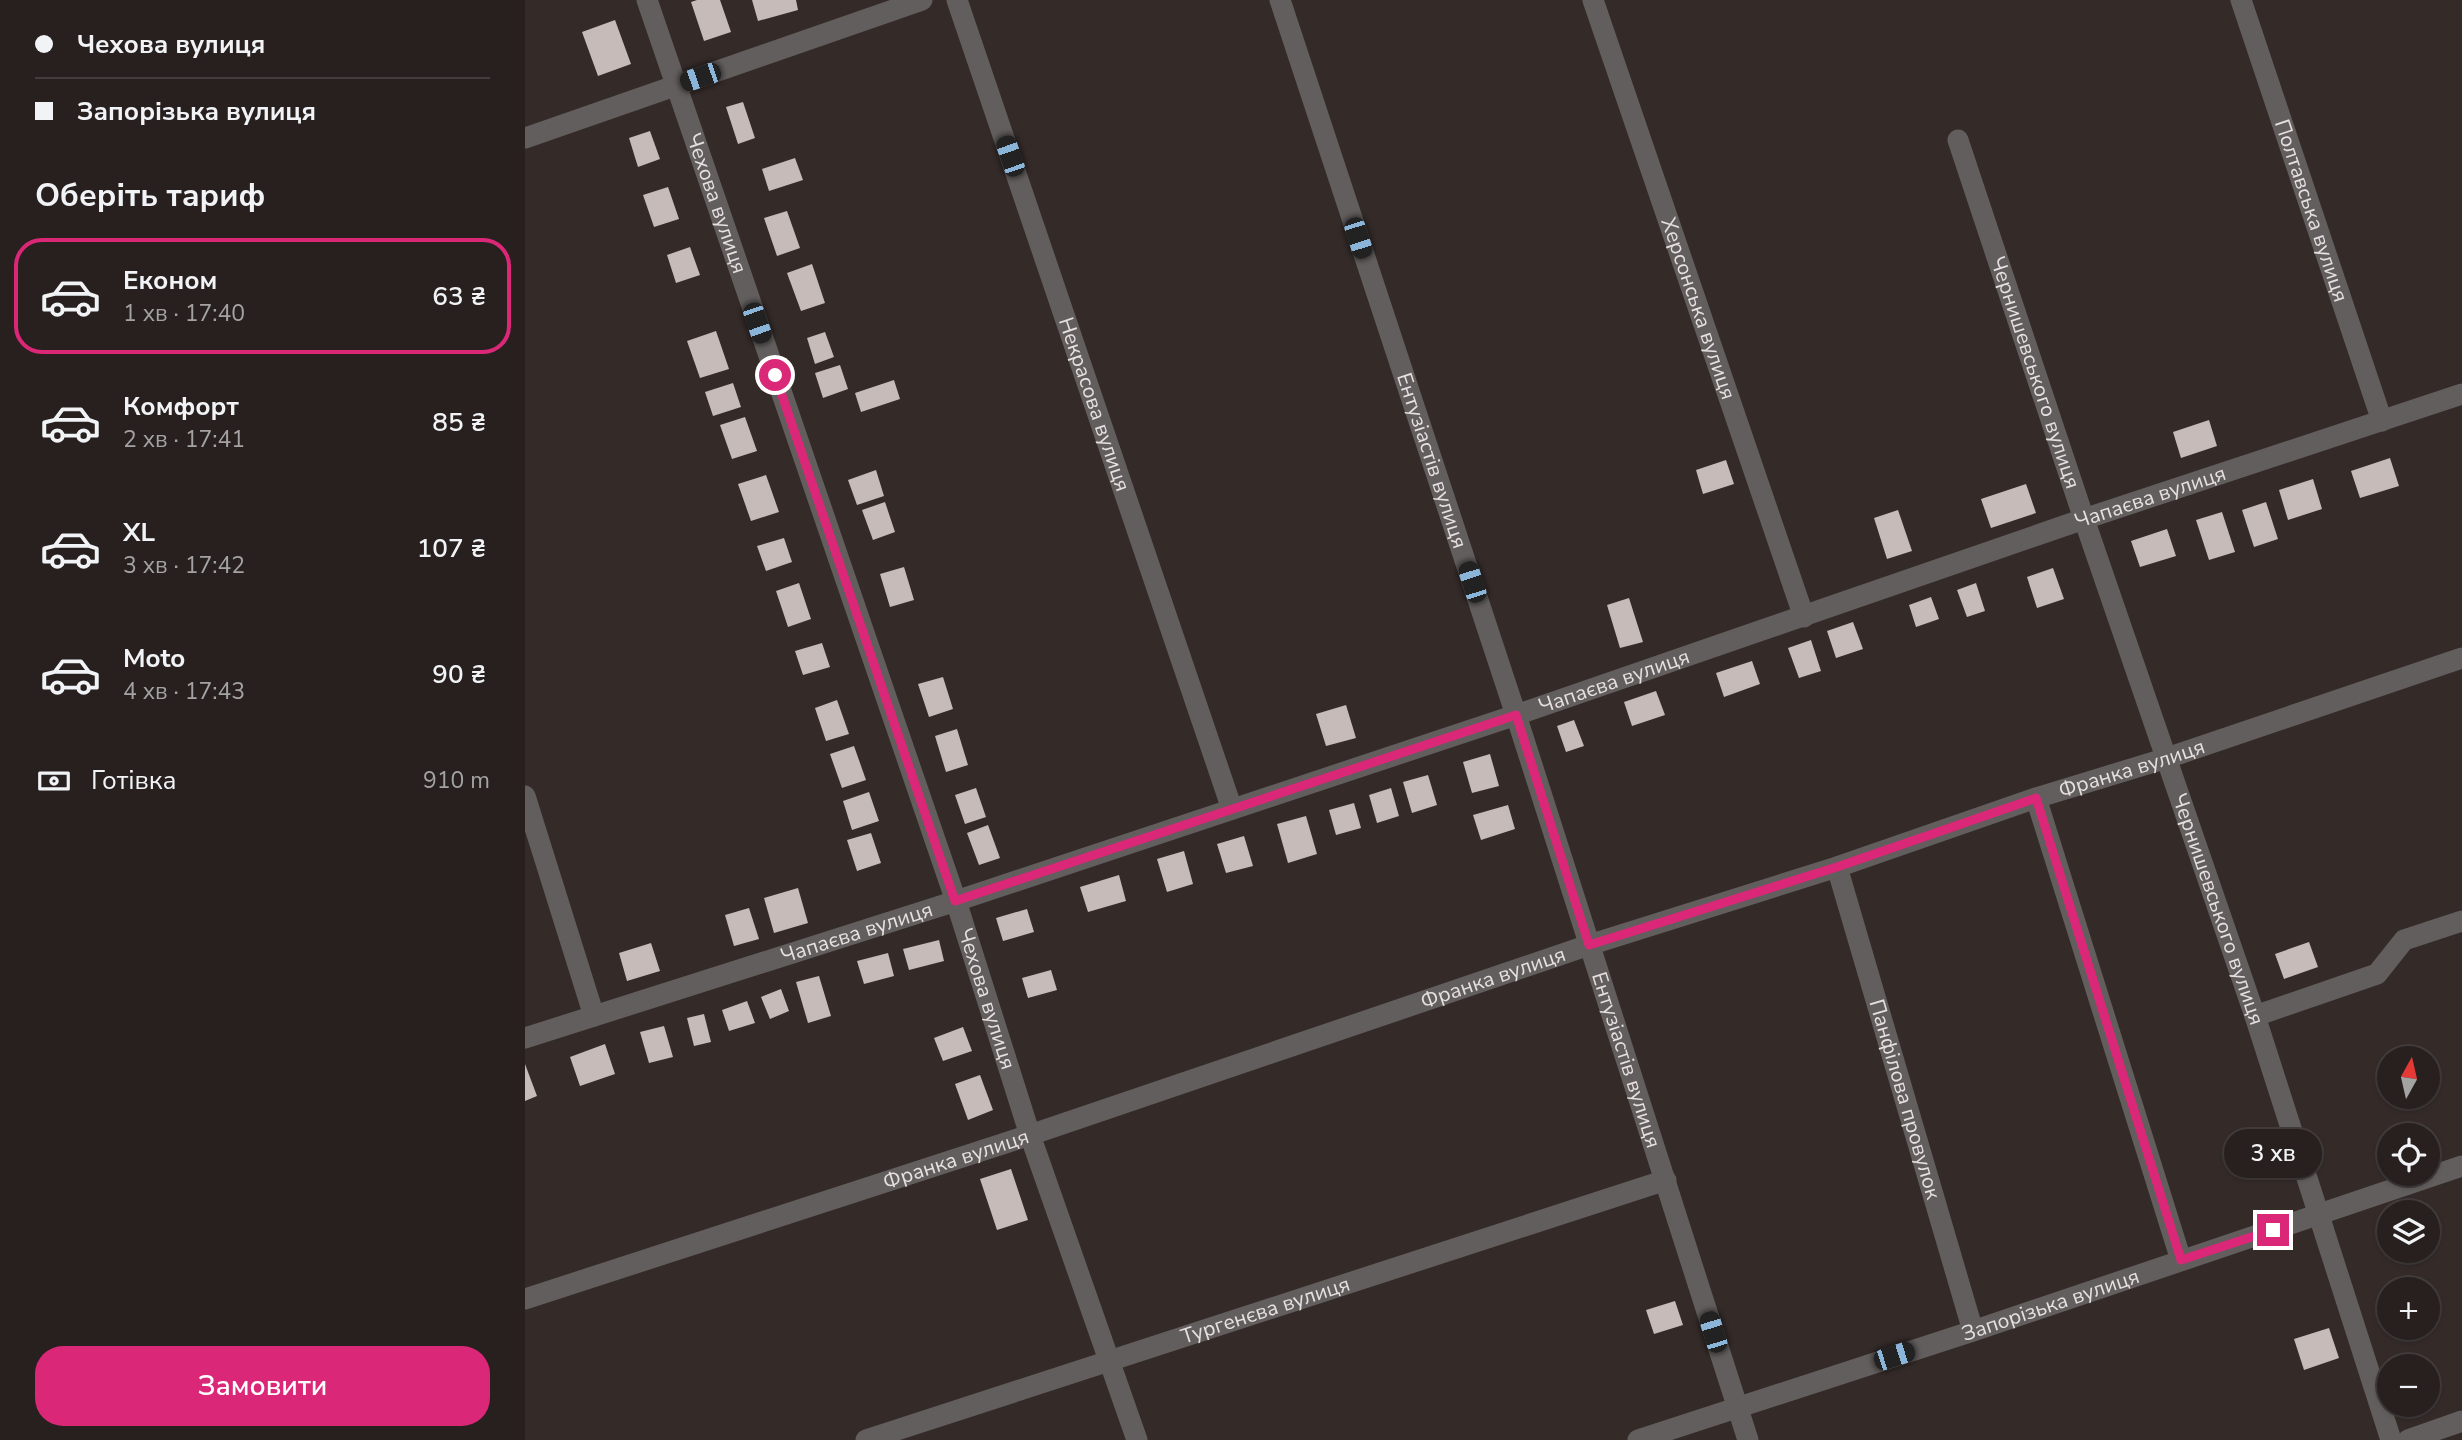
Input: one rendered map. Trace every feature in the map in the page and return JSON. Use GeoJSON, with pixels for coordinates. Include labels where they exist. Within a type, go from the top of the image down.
{"type":"FeatureCollection","features":[{"type":"Feature","properties":{"kind":"street","name":"Чехова вулиця"},"geometry":{"type":"LineString","coordinates":[[647,0],[955,901],[1030,1135],[1137,1440]]}},
{"type":"Feature","properties":{"kind":"street"},"geometry":{"type":"LineString","coordinates":[[525,138],[922,0]]}},
{"type":"Feature","properties":{"kind":"street","name":"Некрасова вулиця"},"geometry":{"type":"LineString","coordinates":[[957,0],[1232,809]]}},
{"type":"Feature","properties":{"kind":"street","name":"Ентузіастів вулиця"},"geometry":{"type":"LineString","coordinates":[[1280,0],[1516,715],[1748,1440]]}},
{"type":"Feature","properties":{"kind":"street","name":"Херсонська вулиця"},"geometry":{"type":"LineString","coordinates":[[1593,0],[1804,617]]}},
{"type":"Feature","properties":{"kind":"street","name":"Полтавська вулиця"},"geometry":{"type":"LineString","coordinates":[[2241,0],[2382,421]]}},
{"type":"Feature","properties":{"kind":"street","name":"Чернишевського вулиця"},"geometry":{"type":"LineString","coordinates":[[1958,140],[2084,519],[2255,1016],[2391,1440]]}},
{"type":"Feature","properties":{"kind":"street","name":"Чапаєва вулиця"},"geometry":{"type":"LineString","coordinates":[[525,1038],[955,901],[1516,715],[2084,519],[2462,394]]}},
{"type":"Feature","properties":{"kind":"street","name":"Франка вулиця"},"geometry":{"type":"LineString","coordinates":[[525,1299],[1030,1135],[1589,945],[1837,867],[2036,798],[2167,758],[2462,658]]}},
{"type":"Feature","properties":{"kind":"street"},"geometry":{"type":"LineString","coordinates":[[525,796],[594,1016]]}},
{"type":"Feature","properties":{"kind":"street"},"geometry":{"type":"LineString","coordinates":[[2036,798],[2181,1260]]}},
{"type":"Feature","properties":{"kind":"street","name":"Панфілова провулок"},"geometry":{"type":"LineString","coordinates":[[1837,867],[1973,1331]]}},
{"type":"Feature","properties":{"kind":"street"},"geometry":{"type":"LineString","coordinates":[[2255,1016],[2377,974],[2404,940],[2462,921]]}},
{"type":"Feature","properties":{"kind":"street","name":"Запорізька вулиця"},"geometry":{"type":"LineString","coordinates":[[1638,1440],[1973,1331],[2462,1166]]}},
{"type":"Feature","properties":{"kind":"street","name":"Тургенєва вулиця"},"geometry":{"type":"LineString","coordinates":[[866,1440],[1666,1181]]}},
{"type":"Feature","properties":{"kind":"street"},"geometry":{"type":"LineString","coordinates":[[2408,1440],[2462,1421]]}},
{"type":"Feature","properties":{"kind":"building"},"geometry":{"type":"Polygon","coordinates":[[[720,0],[731,32],[704,41],[691,2],[720,0]]]}},
{"type":"Feature","properties":{"kind":"building"},"geometry":{"type":"Polygon","coordinates":[[[752,0],[796,0],[798,10],[758,21],[752,0]]]}},
{"type":"Feature","properties":{"kind":"building"},"geometry":{"type":"Polygon","coordinates":[[[615,20],[631,64],[598,76],[582,32],[615,20]]]}},
{"type":"Feature","properties":{"kind":"building"},"geometry":{"type":"Polygon","coordinates":[[[743,102],[755,138],[738,144],[726,107],[743,102]]]}},
{"type":"Feature","properties":{"kind":"building"},"geometry":{"type":"Polygon","coordinates":[[[650,131],[660,159],[638,167],[629,138],[650,131]]]}},
{"type":"Feature","properties":{"kind":"building"},"geometry":{"type":"Polygon","coordinates":[[[795,158],[803,180],[769,191],[762,169],[795,158]]]}},
{"type":"Feature","properties":{"kind":"building"},"geometry":{"type":"Polygon","coordinates":[[[668,187],[679,219],[654,227],[643,195],[668,187]]]}},
{"type":"Feature","properties":{"kind":"building"},"geometry":{"type":"Polygon","coordinates":[[[787,211],[800,248],[777,256],[764,218],[787,211]]]}},
{"type":"Feature","properties":{"kind":"building"},"geometry":{"type":"Polygon","coordinates":[[[690,247],[700,275],[676,283],[667,255],[690,247]]]}},
{"type":"Feature","properties":{"kind":"building"},"geometry":{"type":"Polygon","coordinates":[[[812,264],[825,303],[801,311],[787,273],[812,264]]]}},
{"type":"Feature","properties":{"kind":"building"},"geometry":{"type":"Polygon","coordinates":[[[716,331],[729,369],[700,378],[687,341],[716,331]]]}},
{"type":"Feature","properties":{"kind":"building"},"geometry":{"type":"Polygon","coordinates":[[[825,332],[834,357],[815,364],[807,338],[825,332]]]}},
{"type":"Feature","properties":{"kind":"building"},"geometry":{"type":"Polygon","coordinates":[[[840,365],[848,389],[823,398],[815,373],[840,365]]]}},
{"type":"Feature","properties":{"kind":"building"},"geometry":{"type":"Polygon","coordinates":[[[894,380],[900,399],[861,412],[855,393],[894,380]]]}},
{"type":"Feature","properties":{"kind":"building"},"geometry":{"type":"Polygon","coordinates":[[[733,383],[741,407],[713,416],[705,392],[733,383]]]}},
{"type":"Feature","properties":{"kind":"building"},"geometry":{"type":"Polygon","coordinates":[[[745,417],[757,451],[732,459],[720,425],[745,417]]]}},
{"type":"Feature","properties":{"kind":"building"},"geometry":{"type":"Polygon","coordinates":[[[2209,420],[2217,446],[2181,458],[2173,432],[2209,420]]]}},
{"type":"Feature","properties":{"kind":"building"},"geometry":{"type":"Polygon","coordinates":[[[2390,458],[2399,486],[2360,498],[2351,471],[2390,458]]]}},
{"type":"Feature","properties":{"kind":"building"},"geometry":{"type":"Polygon","coordinates":[[[1726,460],[1734,484],[1703,494],[1696,470],[1726,460]]]}},
{"type":"Feature","properties":{"kind":"building"},"geometry":{"type":"Polygon","coordinates":[[[876,470],[884,496],[857,505],[848,480],[876,470]]]}},
{"type":"Feature","properties":{"kind":"building"},"geometry":{"type":"Polygon","coordinates":[[[766,475],[779,512],[751,521],[738,484],[766,475]]]}},
{"type":"Feature","properties":{"kind":"building"},"geometry":{"type":"Polygon","coordinates":[[[2313,479],[2322,509],[2288,520],[2279,490],[2313,479]]]}},
{"type":"Feature","properties":{"kind":"building"},"geometry":{"type":"Polygon","coordinates":[[[2026,484],[2036,513],[1991,528],[1981,499],[2026,484]]]}},
{"type":"Feature","properties":{"kind":"building"},"geometry":{"type":"Polygon","coordinates":[[[885,502],[895,532],[873,540],[862,510],[885,502]]]}},
{"type":"Feature","properties":{"kind":"building"},"geometry":{"type":"Polygon","coordinates":[[[2266,502],[2278,539],[2254,547],[2242,510],[2266,502]]]}},
{"type":"Feature","properties":{"kind":"building"},"geometry":{"type":"Polygon","coordinates":[[[1898,510],[1912,551],[1887,559],[1874,518],[1898,510]]]}},
{"type":"Feature","properties":{"kind":"building"},"geometry":{"type":"Polygon","coordinates":[[[2222,512],[2235,552],[2209,560],[2196,520],[2222,512]]]}},
{"type":"Feature","properties":{"kind":"building"},"geometry":{"type":"Polygon","coordinates":[[[2167,529],[2176,556],[2140,567],[2131,541],[2167,529]]]}},
{"type":"Feature","properties":{"kind":"building"},"geometry":{"type":"Polygon","coordinates":[[[784,538],[792,562],[766,571],[757,546],[784,538]]]}},
{"type":"Feature","properties":{"kind":"building"},"geometry":{"type":"Polygon","coordinates":[[[904,567],[914,600],[890,607],[880,574],[904,567]]]}},
{"type":"Feature","properties":{"kind":"building"},"geometry":{"type":"Polygon","coordinates":[[[2053,568],[2064,599],[2037,608],[2027,577],[2053,568]]]}},
{"type":"Feature","properties":{"kind":"building"},"geometry":{"type":"Polygon","coordinates":[[[799,583],[811,619],[788,627],[776,591],[799,583]]]}},
{"type":"Feature","properties":{"kind":"building"},"geometry":{"type":"Polygon","coordinates":[[[1976,583],[1985,611],[1967,617],[1957,590],[1976,583]]]}},
{"type":"Feature","properties":{"kind":"building"},"geometry":{"type":"Polygon","coordinates":[[[1931,597],[1939,619],[1916,627],[1909,605],[1931,597]]]}},
{"type":"Feature","properties":{"kind":"building"},"geometry":{"type":"Polygon","coordinates":[[[1629,598],[1643,642],[1620,648],[1607,605],[1629,598]]]}},
{"type":"Feature","properties":{"kind":"building"},"geometry":{"type":"Polygon","coordinates":[[[1853,622],[1863,649],[1836,658],[1827,631],[1853,622]]]}},
{"type":"Feature","properties":{"kind":"building"},"geometry":{"type":"Polygon","coordinates":[[[1811,640],[1821,671],[1799,678],[1788,648],[1811,640]]]}},
{"type":"Feature","properties":{"kind":"building"},"geometry":{"type":"Polygon","coordinates":[[[822,643],[830,667],[803,675],[795,651],[822,643]]]}},
{"type":"Feature","properties":{"kind":"building"},"geometry":{"type":"Polygon","coordinates":[[[1752,661],[1760,684],[1724,697],[1716,673],[1752,661]]]}},
{"type":"Feature","properties":{"kind":"building"},"geometry":{"type":"Polygon","coordinates":[[[943,677],[953,709],[929,717],[918,684],[943,677]]]}},
{"type":"Feature","properties":{"kind":"building"},"geometry":{"type":"Polygon","coordinates":[[[1656,691],[1665,715],[1632,726],[1624,702],[1656,691]]]}},
{"type":"Feature","properties":{"kind":"building"},"geometry":{"type":"Polygon","coordinates":[[[837,700],[849,734],[826,741],[815,708],[837,700]]]}},
{"type":"Feature","properties":{"kind":"building"},"geometry":{"type":"Polygon","coordinates":[[[1346,705],[1356,738],[1326,746],[1316,714],[1346,705]]]}},
{"type":"Feature","properties":{"kind":"building"},"geometry":{"type":"Polygon","coordinates":[[[1574,720],[1584,746],[1566,752],[1557,726],[1574,720]]]}},
{"type":"Feature","properties":{"kind":"building"},"geometry":{"type":"Polygon","coordinates":[[[957,729],[968,765],[946,772],[935,736],[957,729]]]}},
{"type":"Feature","properties":{"kind":"building"},"geometry":{"type":"Polygon","coordinates":[[[854,746],[866,780],[842,788],[830,754],[854,746]]]}},
{"type":"Feature","properties":{"kind":"building"},"geometry":{"type":"Polygon","coordinates":[[[1490,754],[1499,786],[1472,793],[1463,762],[1490,754]]]}},
{"type":"Feature","properties":{"kind":"building"},"geometry":{"type":"Polygon","coordinates":[[[1428,775],[1437,805],[1412,813],[1403,782],[1428,775]]]}},
{"type":"Feature","properties":{"kind":"building"},"geometry":{"type":"Polygon","coordinates":[[[976,788],[986,817],[965,824],[955,795],[976,788]]]}},
{"type":"Feature","properties":{"kind":"building"},"geometry":{"type":"Polygon","coordinates":[[[1391,788],[1399,816],[1377,823],[1369,795],[1391,788]]]}},
{"type":"Feature","properties":{"kind":"building"},"geometry":{"type":"Polygon","coordinates":[[[869,792],[879,821],[852,830],[843,801],[869,792]]]}},
{"type":"Feature","properties":{"kind":"building"},"geometry":{"type":"Polygon","coordinates":[[[1354,803],[1361,828],[1336,835],[1329,810],[1354,803]]]}},
{"type":"Feature","properties":{"kind":"building"},"geometry":{"type":"Polygon","coordinates":[[[1508,805],[1515,829],[1481,840],[1473,815],[1508,805]]]}},
{"type":"Feature","properties":{"kind":"building"},"geometry":{"type":"Polygon","coordinates":[[[1306,816],[1317,854],[1288,863],[1277,824],[1306,816]]]}},
{"type":"Feature","properties":{"kind":"building"},"geometry":{"type":"Polygon","coordinates":[[[988,825],[1000,858],[979,865],[967,833],[988,825]]]}},
{"type":"Feature","properties":{"kind":"building"},"geometry":{"type":"Polygon","coordinates":[[[871,833],[881,863],[857,871],[847,840],[871,833]]]}},
{"type":"Feature","properties":{"kind":"building"},"geometry":{"type":"Polygon","coordinates":[[[1244,836],[1253,866],[1226,873],[1217,844],[1244,836]]]}},
{"type":"Feature","properties":{"kind":"building"},"geometry":{"type":"Polygon","coordinates":[[[1184,851],[1193,884],[1167,892],[1157,859],[1184,851]]]}},
{"type":"Feature","properties":{"kind":"building"},"geometry":{"type":"Polygon","coordinates":[[[1119,875],[1126,901],[1088,912],[1080,887],[1119,875]]]}},
{"type":"Feature","properties":{"kind":"building"},"geometry":{"type":"Polygon","coordinates":[[[798,888],[808,923],[774,933],[764,898],[798,888]]]}},
{"type":"Feature","properties":{"kind":"building"},"geometry":{"type":"Polygon","coordinates":[[[749,908],[759,939],[734,946],[725,915],[749,908]]]}},
{"type":"Feature","properties":{"kind":"building"},"geometry":{"type":"Polygon","coordinates":[[[1027,909],[1034,932],[1003,941],[996,918],[1027,909]]]}},
{"type":"Feature","properties":{"kind":"building"},"geometry":{"type":"Polygon","coordinates":[[[939,940],[944,961],[909,970],[903,949],[939,940]]]}},
{"type":"Feature","properties":{"kind":"building"},"geometry":{"type":"Polygon","coordinates":[[[2309,942],[2318,967],[2284,979],[2275,954],[2309,942]]]}},
{"type":"Feature","properties":{"kind":"building"},"geometry":{"type":"Polygon","coordinates":[[[651,943],[660,971],[627,981],[619,953],[651,943]]]}},
{"type":"Feature","properties":{"kind":"building"},"geometry":{"type":"Polygon","coordinates":[[[888,953],[894,976],[864,984],[857,961],[888,953]]]}},
{"type":"Feature","properties":{"kind":"building"},"geometry":{"type":"Polygon","coordinates":[[[1051,970],[1057,990],[1028,998],[1022,978],[1051,970]]]}},
{"type":"Feature","properties":{"kind":"building"},"geometry":{"type":"Polygon","coordinates":[[[819,976],[831,1016],[808,1023],[796,982],[819,976]]]}},
{"type":"Feature","properties":{"kind":"building"},"geometry":{"type":"Polygon","coordinates":[[[781,989],[789,1011],[770,1019],[761,997],[781,989]]]}},
{"type":"Feature","properties":{"kind":"building"},"geometry":{"type":"Polygon","coordinates":[[[747,1001],[755,1023],[729,1031],[722,1010],[747,1001]]]}},
{"type":"Feature","properties":{"kind":"building"},"geometry":{"type":"Polygon","coordinates":[[[704,1014],[711,1042],[694,1046],[687,1018],[704,1014]]]}},
{"type":"Feature","properties":{"kind":"building"},"geometry":{"type":"Polygon","coordinates":[[[664,1026],[673,1057],[649,1063],[640,1032],[664,1026]]]}},
{"type":"Feature","properties":{"kind":"building"},"geometry":{"type":"Polygon","coordinates":[[[963,1027],[972,1051],[943,1061],[934,1038],[963,1027]]]}},
{"type":"Feature","properties":{"kind":"building"},"geometry":{"type":"Polygon","coordinates":[[[605,1044],[615,1074],[580,1086],[570,1057],[605,1044]]]}},
{"type":"Feature","properties":{"kind":"building"},"geometry":{"type":"Polygon","coordinates":[[[525,1064],[537,1096],[525,1101],[525,1064]]]}},
{"type":"Feature","properties":{"kind":"building"},"geometry":{"type":"Polygon","coordinates":[[[980,1075],[993,1110],[968,1120],[955,1084],[980,1075]]]}},
{"type":"Feature","properties":{"kind":"building"},"geometry":{"type":"Polygon","coordinates":[[[1011,1169],[1028,1220],[997,1230],[980,1179],[1011,1169]]]}},
{"type":"Feature","properties":{"kind":"building"},"geometry":{"type":"Polygon","coordinates":[[[1675,1301],[1683,1325],[1654,1334],[1646,1310],[1675,1301]]]}},
{"type":"Feature","properties":{"kind":"building"},"geometry":{"type":"Polygon","coordinates":[[[2329,1328],[2339,1358],[2304,1370],[2294,1339],[2329,1328]]]}},
{"type":"Feature","properties":{"kind":"route"},"geometry":{"type":"LineString","coordinates":[[775,375],[955,901],[1516,715],[1589,945],[1837,867],[2036,798],[2181,1260],[2273,1230]]}}]}
